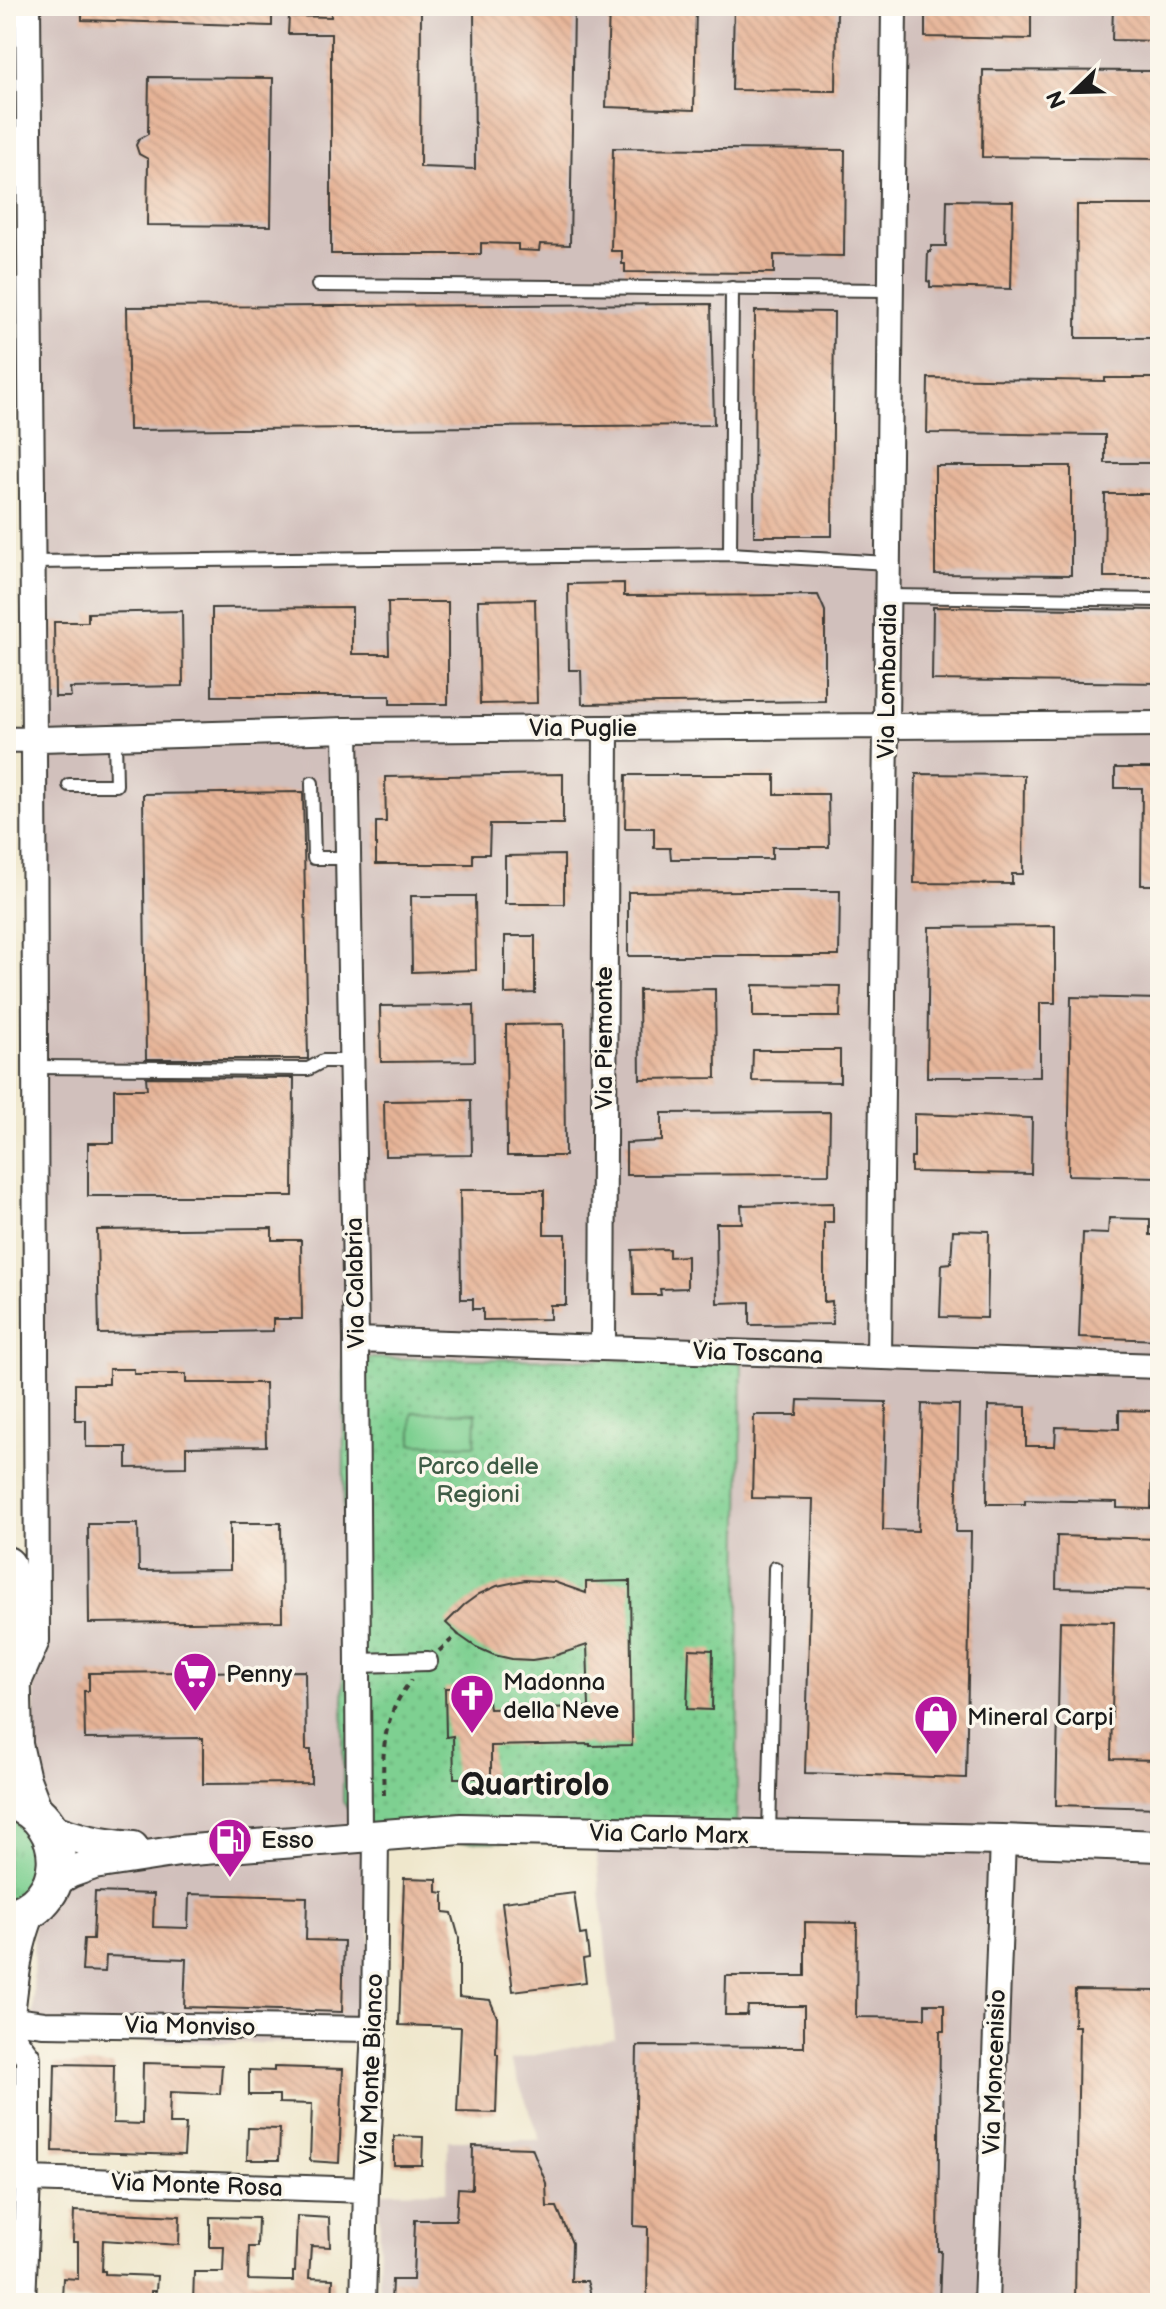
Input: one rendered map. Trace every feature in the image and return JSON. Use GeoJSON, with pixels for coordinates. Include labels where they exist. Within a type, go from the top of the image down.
{"type":"FeatureCollection","features":[{"type":"Feature","properties":{"kind":"main road"},"geometry":{"type":"LineString","coordinates":[[6,1566],[10,1604],[13,1745],[29,1812],[56,1846],[57,1864],[53,1882]]}},
{"type":"Feature","properties":{"kind":"main road","name":"Via Carlo Marx"},"geometry":{"type":"LineString","coordinates":[[16,1915],[37,1904],[53,1882]]}},
{"type":"Feature","properties":{"kind":"main road"},"geometry":{"type":"LineString","coordinates":[[6,2006],[17,1935],[16,1915]]}},
{"type":"Feature","properties":{"kind":"street"},"geometry":{"type":"LineString","coordinates":[[13,1697],[37,1641],[28,6]]}},
{"type":"Feature","properties":{"kind":"street","name":"Via Lombardia"},"geometry":{"type":"LineString","coordinates":[[879,1357],[894,6]]}},
{"type":"Feature","properties":{"kind":"street","name":"Via Puglie"},"geometry":{"type":"LineString","coordinates":[[6,740],[346,730],[1160,724]]}},
{"type":"Feature","properties":{"kind":"street","name":"Via Piemonte"},"geometry":{"type":"LineString","coordinates":[[603,1348],[606,728]]}},
{"type":"Feature","properties":{"kind":"street","name":"Via Calabria"},"geometry":{"type":"LineString","coordinates":[[346,730],[358,1663],[368,1835]]}},
{"type":"Feature","properties":{"kind":"street","name":"Via Toscana"},"geometry":{"type":"LineString","coordinates":[[356,1340],[1160,1366]]}},
{"type":"Feature","properties":{"kind":"street"},"geometry":{"type":"LineString","coordinates":[[358,1663],[428,1661]]}},
{"type":"Feature","properties":{"kind":"street","name":"Via Carlo Marx"},"geometry":{"type":"LineString","coordinates":[[29,1812],[78,1839],[96,1844],[179,1851]]}},
{"type":"Feature","properties":{"kind":"street","name":"Via Carlo Marx"},"geometry":{"type":"LineString","coordinates":[[53,1882],[94,1864],[179,1851],[465,1829],[1160,1846]]}},
{"type":"Feature","properties":{"kind":"street","name":"Via Monte Bianco"},"geometry":{"type":"LineString","coordinates":[[363,2303],[374,2029],[368,1835]]}},
{"type":"Feature","properties":{"kind":"street","name":"Via Moncenisio"},"geometry":{"type":"LineString","coordinates":[[986,2303],[1003,1840]]}},
{"type":"Feature","properties":{"kind":"street","name":"Via Monviso"},"geometry":{"type":"LineString","coordinates":[[6,2019],[44,2024],[374,2029]]}},
{"type":"Feature","properties":{"kind":"street"},"geometry":{"type":"LineString","coordinates":[[6,2028],[28,2057],[28,2179],[23,2303]]}},
{"type":"Feature","properties":{"kind":"street","name":"Via Monte Rosa"},"geometry":{"type":"LineString","coordinates":[[28,2179],[366,2190]]}},
{"type":"Feature","properties":{"kind":"lane"},"geometry":{"type":"LineString","coordinates":[[318,285],[891,290]]}},
{"type":"Feature","properties":{"kind":"lane"},"geometry":{"type":"LineString","coordinates":[[730,554],[732,288]]}},
{"type":"Feature","properties":{"kind":"lane"},"geometry":{"type":"LineString","coordinates":[[32,562],[730,554],[888,563]]}},
{"type":"Feature","properties":{"kind":"lane"},"geometry":{"type":"LineString","coordinates":[[888,596],[1160,600]]}},
{"type":"Feature","properties":{"kind":"lane"},"geometry":{"type":"LineString","coordinates":[[69,785],[116,785],[115,738]]}},
{"type":"Feature","properties":{"kind":"lane"},"geometry":{"type":"LineString","coordinates":[[312,783],[314,858],[348,858]]}},
{"type":"Feature","properties":{"kind":"lane"},"geometry":{"type":"LineString","coordinates":[[35,1067],[308,1069],[323,1061],[351,1061]]}},
{"type":"Feature","properties":{"kind":"lane"},"geometry":{"type":"LineString","coordinates":[[769,1836],[775,1568]]}},
{"type":"Feature","properties":{"kind":"path"},"geometry":{"type":"LineString","coordinates":[[384,1795],[382,1756],[385,1735],[398,1700],[428,1661],[458,1634]]}},
{"type":"Feature","properties":{"kind":"shaded area"},"geometry":{"type":"Polygon","coordinates":[[[36,6],[1160,6],[1160,2303],[379,2303],[380,2192],[447,2191],[448,2140],[541,2140],[510,2060],[615,2039],[595,1841],[345,1358],[343,1802],[372,1841],[368,2045],[33,2039],[36,6]]]}},
{"type":"Feature","properties":{"kind":"green space","name":"Parco delle Regioni"},"geometry":{"type":"Polygon","coordinates":[[[344,1358],[742,1361],[736,1844],[372,1841],[343,1802],[344,1358]]]}},
{"type":"Feature","properties":{"kind":"green space"},"geometry":{"type":"Polygon","coordinates":[[[412,1412],[476,1413],[475,1445],[412,1444],[412,1412]]]}},
{"type":"Feature","properties":{"kind":"green space"},"geometry":{"type":"Polygon","coordinates":[[[6,1815],[35,1837],[37,1869],[36,1877],[27,1890],[6,1903],[6,1815]]]}},
{"type":"Feature","properties":{"kind":"green space"},"geometry":{"type":"Polygon","coordinates":[[[13,2082],[18,2083],[11,2303],[6,2303],[13,2082]]]}},
{"type":"Feature","properties":{"kind":"building"},"geometry":{"type":"Polygon","coordinates":[[[82,6],[272,6],[272,26],[82,20],[82,6]]]}},
{"type":"Feature","properties":{"kind":"building"},"geometry":{"type":"Polygon","coordinates":[[[331,6],[421,6],[420,167],[475,169],[474,6],[559,6],[559,10],[574,10],[570,245],[540,244],[539,251],[518,250],[518,244],[481,243],[481,254],[331,254],[331,34],[288,34],[289,16],[331,17],[331,6]]]}},
{"type":"Feature","properties":{"kind":"building"},"geometry":{"type":"Polygon","coordinates":[[[609,6],[696,6],[694,110],[606,107],[609,6]]]}},
{"type":"Feature","properties":{"kind":"building"},"geometry":{"type":"Polygon","coordinates":[[[734,6],[837,6],[836,91],[732,90],[734,6]]]}},
{"type":"Feature","properties":{"kind":"building"},"geometry":{"type":"Polygon","coordinates":[[[925,6],[1031,6],[1031,39],[925,37],[925,6]]]}},
{"type":"Feature","properties":{"kind":"building"},"geometry":{"type":"Polygon","coordinates":[[[1113,6],[1160,6],[1160,41],[1112,40],[1113,6]]]}},
{"type":"Feature","properties":{"kind":"building"},"geometry":{"type":"Polygon","coordinates":[[[983,70],[1160,71],[1160,159],[982,157],[983,70]]]}},
{"type":"Feature","properties":{"kind":"building"},"geometry":{"type":"Polygon","coordinates":[[[149,77],[273,78],[271,226],[147,225],[148,159],[139,154],[136,145],[148,134],[149,77]]]}},
{"type":"Feature","properties":{"kind":"building"},"geometry":{"type":"Polygon","coordinates":[[[613,148],[845,150],[844,256],[774,255],[774,273],[625,272],[622,251],[611,251],[613,148]]]}},
{"type":"Feature","properties":{"kind":"building"},"geometry":{"type":"Polygon","coordinates":[[[947,200],[1013,201],[1011,289],[930,287],[927,281],[928,252],[931,252],[931,246],[946,246],[947,200]]]}},
{"type":"Feature","properties":{"kind":"building"},"geometry":{"type":"Polygon","coordinates":[[[1077,205],[1160,205],[1160,338],[1076,338],[1077,205]]]}},
{"type":"Feature","properties":{"kind":"building"},"geometry":{"type":"Polygon","coordinates":[[[711,304],[714,425],[129,430],[127,307],[711,304]]]}},
{"type":"Feature","properties":{"kind":"building"},"geometry":{"type":"Polygon","coordinates":[[[755,311],[834,312],[832,536],[754,536],[755,311]]]}},
{"type":"Feature","properties":{"kind":"building"},"geometry":{"type":"Polygon","coordinates":[[[928,378],[1105,381],[1105,378],[1160,378],[1160,463],[1105,463],[1105,435],[927,433],[928,378]]]}},
{"type":"Feature","properties":{"kind":"building"},"geometry":{"type":"Polygon","coordinates":[[[935,466],[1071,466],[1071,575],[935,574],[935,466]]]}},
{"type":"Feature","properties":{"kind":"building"},"geometry":{"type":"Polygon","coordinates":[[[1105,494],[1160,494],[1160,577],[1104,577],[1105,494]]]}},
{"type":"Feature","properties":{"kind":"building"},"geometry":{"type":"Polygon","coordinates":[[[624,583],[624,596],[818,595],[825,611],[825,701],[582,704],[581,670],[569,670],[568,584],[624,583]]]}},
{"type":"Feature","properties":{"kind":"building"},"geometry":{"type":"Polygon","coordinates":[[[535,599],[537,703],[480,704],[478,600],[535,599]]]}},
{"type":"Feature","properties":{"kind":"building"},"geometry":{"type":"Polygon","coordinates":[[[388,602],[448,602],[448,704],[390,704],[390,696],[212,696],[212,608],[352,607],[352,654],[389,654],[388,602]]]}},
{"type":"Feature","properties":{"kind":"building"},"geometry":{"type":"Polygon","coordinates":[[[933,607],[1160,610],[1160,683],[932,680],[933,607]]]}},
{"type":"Feature","properties":{"kind":"building"},"geometry":{"type":"Polygon","coordinates":[[[182,611],[183,686],[70,688],[71,697],[55,697],[54,622],[88,622],[88,613],[182,611]]]}},
{"type":"Feature","properties":{"kind":"building"},"geometry":{"type":"Polygon","coordinates":[[[1115,768],[1160,768],[1160,885],[1141,885],[1142,788],[1115,788],[1115,768]]]}},
{"type":"Feature","properties":{"kind":"building"},"geometry":{"type":"Polygon","coordinates":[[[563,774],[563,824],[490,824],[489,854],[473,854],[473,864],[376,864],[376,822],[386,822],[385,777],[563,774]]]}},
{"type":"Feature","properties":{"kind":"building"},"geometry":{"type":"Polygon","coordinates":[[[916,774],[1024,775],[1023,874],[1012,874],[1012,884],[914,883],[916,774]]]}},
{"type":"Feature","properties":{"kind":"building"},"geometry":{"type":"Polygon","coordinates":[[[626,775],[775,775],[775,794],[828,794],[829,847],[772,847],[772,859],[671,859],[670,848],[654,848],[654,828],[625,828],[626,775]]]}},
{"type":"Feature","properties":{"kind":"building"},"geometry":{"type":"Polygon","coordinates":[[[303,792],[308,1059],[146,1059],[143,794],[303,792]]]}},
{"type":"Feature","properties":{"kind":"building"},"geometry":{"type":"Polygon","coordinates":[[[564,855],[564,904],[505,904],[505,856],[564,855]]]}},
{"type":"Feature","properties":{"kind":"building"},"geometry":{"type":"Polygon","coordinates":[[[840,891],[839,956],[628,956],[628,892],[840,891]]]}},
{"type":"Feature","properties":{"kind":"building"},"geometry":{"type":"Polygon","coordinates":[[[411,896],[475,896],[476,970],[412,972],[411,896]]]}},
{"type":"Feature","properties":{"kind":"building"},"geometry":{"type":"Polygon","coordinates":[[[1055,926],[1055,1003],[1040,1003],[1040,1077],[927,1077],[929,927],[1055,926]]]}},
{"type":"Feature","properties":{"kind":"building"},"geometry":{"type":"Polygon","coordinates":[[[505,936],[535,936],[535,993],[505,994],[505,936]]]}},
{"type":"Feature","properties":{"kind":"building"},"geometry":{"type":"Polygon","coordinates":[[[753,985],[841,986],[840,1017],[753,1017],[753,985]]]}},
{"type":"Feature","properties":{"kind":"building"},"geometry":{"type":"Polygon","coordinates":[[[715,989],[716,1078],[640,1079],[639,990],[715,989]]]}},
{"type":"Feature","properties":{"kind":"building"},"geometry":{"type":"Polygon","coordinates":[[[1071,997],[1160,999],[1160,1177],[1068,1175],[1071,997]]]}},
{"type":"Feature","properties":{"kind":"building"},"geometry":{"type":"Polygon","coordinates":[[[474,1005],[475,1061],[381,1062],[380,1006],[474,1005]]]}},
{"type":"Feature","properties":{"kind":"building"},"geometry":{"type":"Polygon","coordinates":[[[564,1024],[565,1156],[507,1156],[506,1025],[564,1024]]]}},
{"type":"Feature","properties":{"kind":"building"},"geometry":{"type":"Polygon","coordinates":[[[753,1050],[840,1050],[840,1082],[752,1081],[753,1050]]]}},
{"type":"Feature","properties":{"kind":"building"},"geometry":{"type":"Polygon","coordinates":[[[146,1077],[294,1078],[293,1196],[88,1196],[88,1143],[114,1143],[114,1089],[147,1089],[146,1077]]]}},
{"type":"Feature","properties":{"kind":"building"},"geometry":{"type":"Polygon","coordinates":[[[471,1100],[472,1155],[385,1156],[384,1101],[471,1100]]]}},
{"type":"Feature","properties":{"kind":"building"},"geometry":{"type":"Polygon","coordinates":[[[830,1112],[829,1174],[626,1175],[626,1143],[662,1141],[662,1113],[830,1112]]]}},
{"type":"Feature","properties":{"kind":"building"},"geometry":{"type":"Polygon","coordinates":[[[914,1114],[1032,1118],[1031,1174],[911,1172],[914,1114]]]}},
{"type":"Feature","properties":{"kind":"building"},"geometry":{"type":"Polygon","coordinates":[[[460,1190],[544,1190],[544,1234],[566,1234],[566,1305],[550,1305],[550,1319],[483,1320],[483,1309],[473,1309],[473,1299],[461,1299],[460,1190]]]}},
{"type":"Feature","properties":{"kind":"building"},"geometry":{"type":"Polygon","coordinates":[[[833,1203],[833,1222],[824,1222],[824,1302],[832,1301],[833,1324],[750,1325],[750,1302],[717,1303],[716,1223],[742,1223],[741,1205],[833,1203]]]}},
{"type":"Feature","properties":{"kind":"building"},"geometry":{"type":"Polygon","coordinates":[[[1109,1218],[1150,1219],[1150,1235],[1160,1235],[1160,1340],[1079,1337],[1083,1233],[1108,1234],[1109,1218]]]}},
{"type":"Feature","properties":{"kind":"building"},"geometry":{"type":"Polygon","coordinates":[[[272,1228],[272,1240],[301,1240],[302,1319],[273,1319],[273,1331],[99,1334],[97,1230],[272,1228]]]}},
{"type":"Feature","properties":{"kind":"building"},"geometry":{"type":"Polygon","coordinates":[[[953,1230],[989,1231],[987,1318],[940,1317],[942,1264],[951,1263],[953,1230]]]}},
{"type":"Feature","properties":{"kind":"building"},"geometry":{"type":"Polygon","coordinates":[[[669,1249],[669,1257],[687,1256],[687,1288],[660,1289],[661,1295],[634,1295],[632,1250],[669,1249]]]}},
{"type":"Feature","properties":{"kind":"building"},"geometry":{"type":"Polygon","coordinates":[[[109,1369],[134,1369],[134,1374],[186,1374],[186,1383],[265,1383],[266,1446],[186,1447],[186,1467],[127,1468],[127,1447],[86,1447],[86,1420],[75,1420],[75,1384],[109,1384],[109,1369]]]}},
{"type":"Feature","properties":{"kind":"building"},"geometry":{"type":"Polygon","coordinates":[[[798,1400],[886,1402],[883,1530],[918,1531],[922,1404],[959,1405],[956,1532],[971,1532],[966,1778],[805,1773],[813,1499],[752,1498],[754,1415],[797,1415],[798,1400]]]}},
{"type":"Feature","properties":{"kind":"building"},"geometry":{"type":"Polygon","coordinates":[[[988,1406],[1026,1407],[1026,1446],[1055,1446],[1056,1427],[1119,1429],[1119,1410],[1153,1411],[1151,1509],[1117,1508],[1117,1502],[1025,1500],[1025,1504],[987,1504],[988,1406]]]}},
{"type":"Feature","properties":{"kind":"building"},"geometry":{"type":"Polygon","coordinates":[[[230,1523],[281,1523],[282,1621],[89,1623],[88,1524],[138,1524],[139,1571],[230,1570],[230,1523]]]}},
{"type":"Feature","properties":{"kind":"building"},"geometry":{"type":"Polygon","coordinates":[[[1057,1536],[1160,1539],[1160,1590],[1056,1588],[1057,1536]]]}},
{"type":"Feature","properties":{"kind":"building"},"geometry":{"type":"Polygon","coordinates":[[[525,1580],[554,1582],[586,1593],[586,1582],[630,1581],[632,1745],[491,1746],[491,1778],[454,1778],[453,1736],[446,1737],[445,1688],[461,1688],[462,1692],[475,1693],[488,1701],[489,1709],[589,1707],[587,1645],[551,1657],[512,1659],[476,1647],[446,1623],[479,1594],[497,1586],[525,1580]]]}},
{"type":"Feature","properties":{"kind":"building"},"geometry":{"type":"Polygon","coordinates":[[[1060,1621],[1114,1622],[1111,1759],[1160,1760],[1160,1808],[1056,1805],[1060,1621]]]}},
{"type":"Feature","properties":{"kind":"building"},"geometry":{"type":"Polygon","coordinates":[[[689,1649],[713,1650],[712,1710],[687,1709],[689,1649]]]}},
{"type":"Feature","properties":{"kind":"building","name":"Penny"},"geometry":{"type":"Polygon","coordinates":[[[305,1671],[306,1750],[311,1750],[311,1783],[203,1784],[203,1738],[85,1739],[84,1691],[89,1691],[89,1673],[305,1671]]]}},
{"type":"Feature","properties":{"kind":"building"},"geometry":{"type":"Polygon","coordinates":[[[404,1878],[437,1879],[437,1892],[444,1893],[444,1912],[452,1913],[459,1938],[459,1997],[490,2000],[497,2017],[496,2113],[457,2112],[461,2027],[399,2025],[404,1878]]]}},
{"type":"Feature","properties":{"kind":"building"},"geometry":{"type":"Polygon","coordinates":[[[95,1892],[154,1894],[153,1927],[188,1928],[189,1894],[307,1897],[306,1940],[344,1941],[342,2012],[184,2007],[186,1959],[106,1956],[105,1972],[82,1971],[84,1939],[93,1939],[95,1892]]]}},
{"type":"Feature","properties":{"kind":"building"},"geometry":{"type":"Polygon","coordinates":[[[574,1893],[580,1935],[586,1934],[589,1958],[583,1959],[586,1982],[513,1991],[502,1902],[574,1893]]]}},
{"type":"Feature","properties":{"kind":"building"},"geometry":{"type":"Polygon","coordinates":[[[805,1922],[857,1923],[856,2017],[925,2018],[925,2004],[944,2004],[944,2031],[940,2031],[939,2303],[647,2303],[648,2227],[634,2226],[637,2046],[804,2047],[804,2006],[748,2006],[747,2015],[725,2015],[726,1976],[805,1976],[805,1922]]]}},
{"type":"Feature","properties":{"kind":"building"},"geometry":{"type":"Polygon","coordinates":[[[1075,1990],[1160,1991],[1160,2303],[1075,2303],[1079,2026],[1074,2026],[1075,1990]]]}},
{"type":"Feature","properties":{"kind":"building"},"geometry":{"type":"Polygon","coordinates":[[[143,2063],[222,2065],[220,2094],[170,2092],[169,2124],[186,2124],[184,2155],[53,2151],[55,2064],[114,2065],[113,2123],[142,2124],[143,2063]]]}},
{"type":"Feature","properties":{"kind":"building"},"geometry":{"type":"Polygon","coordinates":[[[274,2067],[343,2069],[339,2163],[310,2161],[312,2104],[279,2103],[279,2095],[249,2095],[249,2070],[274,2071],[274,2067]]]}},
{"type":"Feature","properties":{"kind":"building"},"geometry":{"type":"Polygon","coordinates":[[[248,2128],[280,2129],[279,2160],[247,2160],[248,2128]]]}},
{"type":"Feature","properties":{"kind":"building"},"geometry":{"type":"Polygon","coordinates":[[[394,2136],[423,2137],[422,2165],[394,2165],[394,2136]]]}},
{"type":"Feature","properties":{"kind":"building"},"geometry":{"type":"Polygon","coordinates":[[[473,2146],[532,2148],[546,2183],[547,2207],[557,2207],[572,2243],[571,2281],[587,2281],[589,2302],[391,2303],[392,2280],[413,2280],[415,2220],[456,2220],[458,2188],[472,2189],[473,2146]]]}},
{"type":"Feature","properties":{"kind":"building"},"geometry":{"type":"Polygon","coordinates":[[[74,2211],[180,2216],[179,2245],[103,2240],[102,2271],[105,2274],[157,2276],[156,2291],[151,2291],[151,2302],[62,2300],[63,2278],[78,2279],[78,2242],[73,2242],[74,2211]]]}},
{"type":"Feature","properties":{"kind":"building"},"geometry":{"type":"Polygon","coordinates":[[[297,2216],[329,2218],[330,2247],[311,2246],[309,2278],[333,2279],[332,2303],[193,2303],[194,2272],[223,2272],[224,2247],[210,2247],[210,2217],[258,2218],[257,2247],[249,2247],[248,2280],[293,2281],[297,2216]]]}},
{"type":"Feature","properties":{"kind":"place","name":"Penny"},"geometry":{"type":"Point","coordinates":[195,1713]}},
{"type":"Feature","properties":{"kind":"place","name":"Madonna della Neve"},"geometry":{"type":"Point","coordinates":[472,1735]}},
{"type":"Feature","properties":{"kind":"place","name":"Mineral Carpi"},"geometry":{"type":"Point","coordinates":[936,1756]}},
{"type":"Feature","properties":{"kind":"place","name":"Esso"},"geometry":{"type":"Point","coordinates":[230,1879]}},
{"type":"Feature","properties":{"kind":"district","name":"Quartirolo"},"geometry":{"type":"Point","coordinates":[535,1784]}}]}
